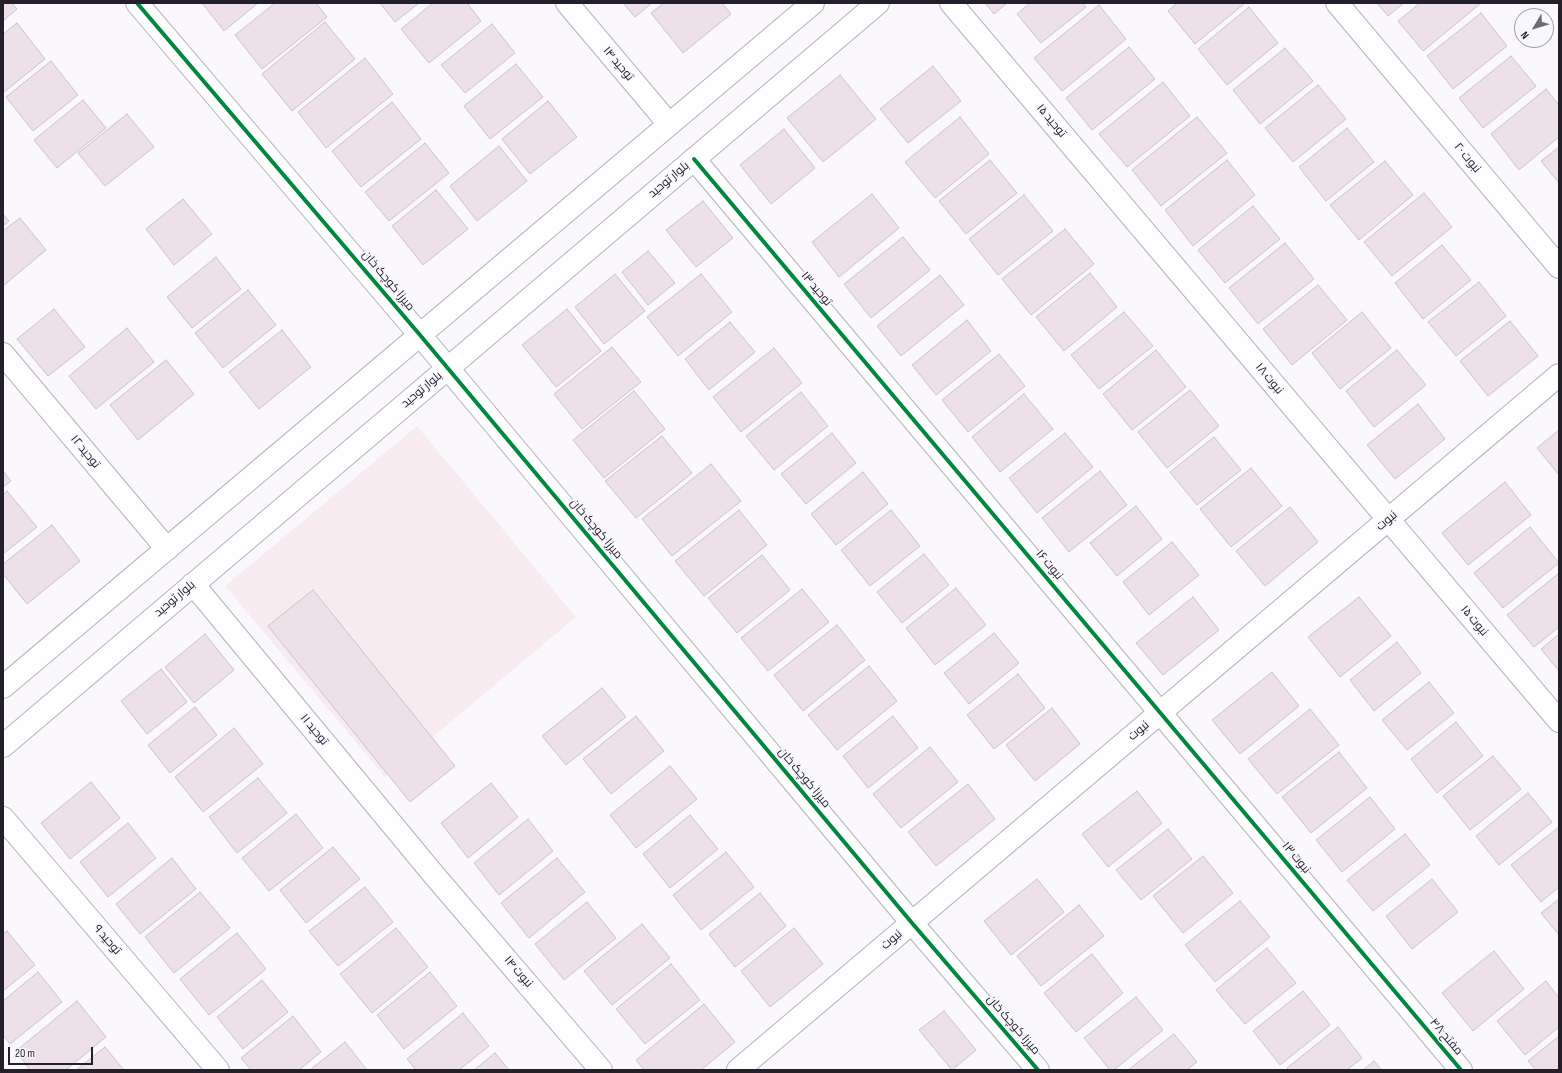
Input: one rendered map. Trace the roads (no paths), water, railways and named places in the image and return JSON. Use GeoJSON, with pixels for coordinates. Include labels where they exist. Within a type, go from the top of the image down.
{"type":"FeatureCollection","features":[{"type":"Feature","properties":{"kind":"street","name":"میرزا کوچک خان"},"geometry":{"type":"LineString","coordinates":[[137,3],[448,368],[912,923],[1038,1070]]}},
{"type":"Feature","properties":{"kind":"street","name":"توحید ۱۴"},"geometry":{"type":"LineString","coordinates":[[567,3],[669,124]]}},
{"type":"Feature","properties":{"kind":"street"},"geometry":{"type":"LineString","coordinates":[[3,687],[813,3]]}},
{"type":"Feature","properties":{"kind":"street","name":"بلوار توحید"},"geometry":{"type":"LineString","coordinates":[[3,746],[878,3]]}},
{"type":"Feature","properties":{"kind":"street","name":"توحید ۱۵"},"geometry":{"type":"LineString","coordinates":[[951,3],[1150,239]]}},
{"type":"Feature","properties":{"kind":"street","name":"نبوت ۲۰"},"geometry":{"type":"LineString","coordinates":[[1337,3],[1559,267]]}},
{"type":"Feature","properties":{"kind":"street","name":"توحید ۱۳"},"geometry":{"type":"LineString","coordinates":[[694,159],[923,431]]}},
{"type":"Feature","properties":{"kind":"street","name":"نبوت ۱۸"},"geometry":{"type":"LineString","coordinates":[[1150,239],[1388,520]]}},
{"type":"Feature","properties":{"kind":"street","name":"توحید ۱۲"},"geometry":{"type":"LineString","coordinates":[[3,354],[167,549]]}},
{"type":"Feature","properties":{"kind":"street","name":"نبوت"},"geometry":{"type":"LineString","coordinates":[[738,1070],[1559,376]]}},
{"type":"Feature","properties":{"kind":"street","name":"نبوت ۱۶"},"geometry":{"type":"LineString","coordinates":[[923,431],[1160,713]]}},
{"type":"Feature","properties":{"kind":"street","name":"نبوت ۱۵"},"geometry":{"type":"LineString","coordinates":[[1388,520],[1559,721]]}},
{"type":"Feature","properties":{"kind":"street","name":"توحید ۱۱"},"geometry":{"type":"LineString","coordinates":[[193,584],[434,875]]}},
{"type":"Feature","properties":{"kind":"street","name":"نبوت ۱۳"},"geometry":{"type":"LineString","coordinates":[[1160,713],[1416,1016]]}},
{"type":"Feature","properties":{"kind":"street","name":"توحید ۹"},"geometry":{"type":"LineString","coordinates":[[3,818],[215,1066]]}},
{"type":"Feature","properties":{"kind":"street","name":"نبوت ۱۴"},"geometry":{"type":"LineString","coordinates":[[434,875],[601,1070]]}},
{"type":"Feature","properties":{"kind":"street","name":"مفتح ۴۸"},"geometry":{"type":"LineString","coordinates":[[1416,1016],[1461,1070]]}}]}
